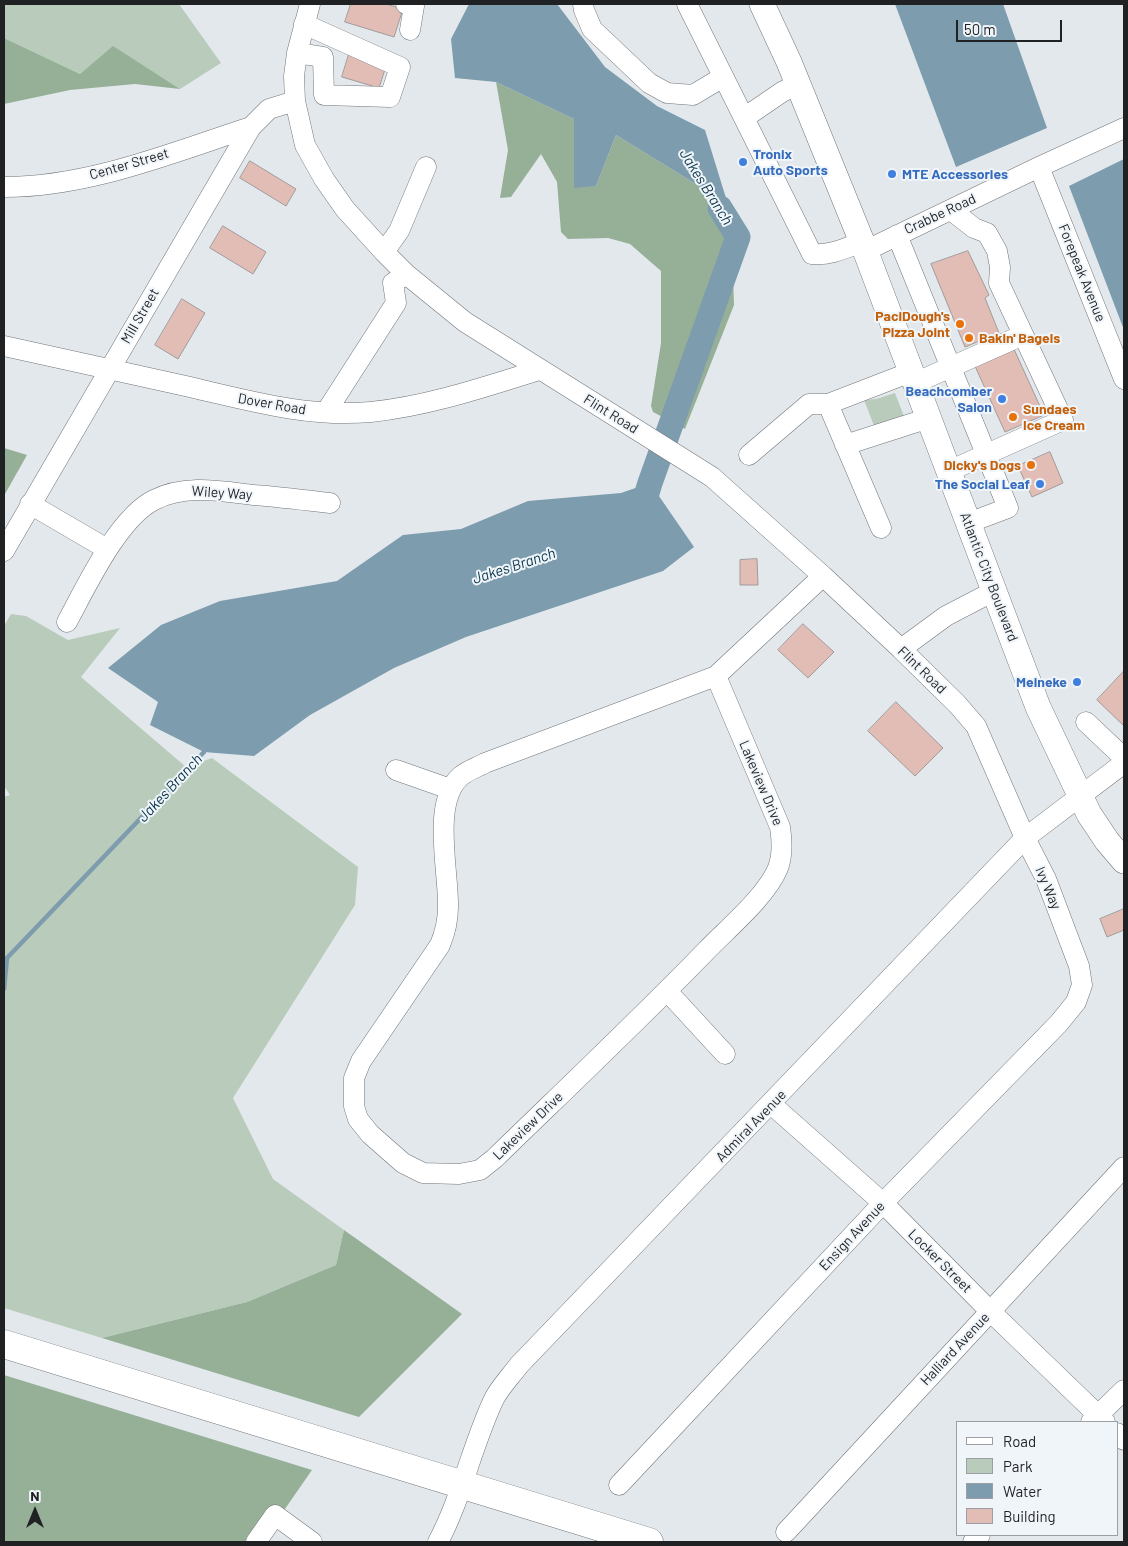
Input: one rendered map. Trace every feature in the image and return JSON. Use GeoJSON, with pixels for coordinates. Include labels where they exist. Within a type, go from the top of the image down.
{"type":"FeatureCollection","features":[{"type":"Feature","properties":{"kind":"highway"},"geometry":{"type":"LineString","coordinates":[[4,1344],[649,1542]]}},
{"type":"Feature","properties":{"kind":"main road","name":"Atlantic City Boulevard"},"geometry":{"type":"LineString","coordinates":[[762,4],[798,84],[864,246],[1038,707],[1089,814],[1098,829],[1124,861]]}},
{"type":"Feature","properties":{"kind":"street","name":"Flint Road"},"geometry":{"type":"LineString","coordinates":[[310,4],[297,53],[294,76],[295,101],[306,145],[324,179],[346,209],[406,274],[465,322],[712,477],[823,576],[956,704],[976,726],[1006,794]]}},
{"type":"Feature","properties":{"kind":"street"},"geometry":{"type":"LineString","coordinates":[[406,4],[414,6],[410,30]]}},
{"type":"Feature","properties":{"kind":"street"},"geometry":{"type":"LineString","coordinates":[[583,4],[592,29],[649,83],[667,93],[693,95],[723,77]]}},
{"type":"Feature","properties":{"kind":"street"},"geometry":{"type":"LineString","coordinates":[[686,4],[744,118],[782,92],[798,84]]}},
{"type":"Feature","properties":{"kind":"street"},"geometry":{"type":"LineString","coordinates":[[304,24],[328,34],[400,67],[390,97],[324,95],[323,57],[328,34]]}},
{"type":"Feature","properties":{"kind":"street"},"geometry":{"type":"LineString","coordinates":[[297,53],[323,57]]}},
{"type":"Feature","properties":{"kind":"street","name":"Mill Street"},"geometry":{"type":"LineString","coordinates":[[4,551],[251,127],[269,109],[295,101]]}},
{"type":"Feature","properties":{"kind":"street","name":"Crabbe Road"},"geometry":{"type":"LineString","coordinates":[[744,118],[812,254],[820,255],[864,246],[896,235],[1124,128]]}},
{"type":"Feature","properties":{"kind":"street","name":"Center Street"},"geometry":{"type":"LineString","coordinates":[[4,187],[72,180],[130,166],[251,127]]}},
{"type":"Feature","properties":{"kind":"street"},"geometry":{"type":"LineString","coordinates":[[384,252],[404,221],[426,167]]}},
{"type":"Feature","properties":{"kind":"street","name":"Forepeak Avenue"},"geometry":{"type":"LineString","coordinates":[[1039,167],[1124,379]]}},
{"type":"Feature","properties":{"kind":"street"},"geometry":{"type":"LineString","coordinates":[[949,471],[1063,420],[999,282],[1000,267],[997,251],[988,233],[974,228],[952,210]]}},
{"type":"Feature","properties":{"kind":"street"},"geometry":{"type":"LineString","coordinates":[[896,235],[1008,508],[968,523]]}},
{"type":"Feature","properties":{"kind":"street"},"geometry":{"type":"LineString","coordinates":[[326,412],[396,303],[393,283],[406,274]]}},
{"type":"Feature","properties":{"kind":"street"},"geometry":{"type":"LineString","coordinates":[[749,454],[809,404],[828,404],[949,367],[1023,335]]}},
{"type":"Feature","properties":{"kind":"street","name":"Dover Road"},"geometry":{"type":"LineString","coordinates":[[4,346],[278,408],[326,412],[370,412],[415,405],[461,394],[539,370]]}},
{"type":"Feature","properties":{"kind":"street"},"geometry":{"type":"LineString","coordinates":[[828,404],[881,528]]}},
{"type":"Feature","properties":{"kind":"street"},"geometry":{"type":"LineString","coordinates":[[846,445],[929,418]]}},
{"type":"Feature","properties":{"kind":"street","name":"Wiley Way"},"geometry":{"type":"LineString","coordinates":[[67,622],[107,549],[131,518],[152,500],[175,492],[202,489],[330,502]]}},
{"type":"Feature","properties":{"kind":"street"},"geometry":{"type":"LineString","coordinates":[[30,504],[107,549]]}},
{"type":"Feature","properties":{"kind":"street"},"geometry":{"type":"LineString","coordinates":[[396,770],[450,790],[461,776],[485,763],[716,676],[823,576]]}},
{"type":"Feature","properties":{"kind":"street"},"geometry":{"type":"LineString","coordinates":[[901,649],[946,616],[994,591]]}},
{"type":"Feature","properties":{"kind":"street","name":"Lakeview Drive"},"geometry":{"type":"LineString","coordinates":[[450,790],[443,833],[448,882],[448,910],[444,935],[440,945],[360,1060],[354,1078],[354,1106],[358,1119],[370,1134],[403,1163],[423,1173],[459,1174],[480,1170],[495,1158],[667,991],[756,900],[778,867],[782,843],[780,827],[716,676]]}},
{"type":"Feature","properties":{"kind":"street"},"geometry":{"type":"LineString","coordinates":[[1086,722],[1124,758]]}},
{"type":"Feature","properties":{"kind":"street","name":"Admiral Avenue"},"geometry":{"type":"LineString","coordinates":[[438,1542],[446,1528],[463,1485],[495,1397],[519,1365],[1025,838],[1124,763]]}},
{"type":"Feature","properties":{"kind":"street","name":"Ivy Way"},"geometry":{"type":"LineString","coordinates":[[1006,794],[1049,888],[1079,966],[1082,986]]}},
{"type":"Feature","properties":{"kind":"street","name":"Ensign Avenue"},"geometry":{"type":"LineString","coordinates":[[619,1485],[883,1203],[1059,1023],[1076,1002],[1082,986]]}},
{"type":"Feature","properties":{"kind":"street"},"geometry":{"type":"LineString","coordinates":[[667,991],[725,1054]]}},
{"type":"Feature","properties":{"kind":"street","name":"Locker Street"},"geometry":{"type":"LineString","coordinates":[[771,1104],[883,1203],[1098,1420]]}},
{"type":"Feature","properties":{"kind":"street","name":"Halliard Avenue"},"geometry":{"type":"LineString","coordinates":[[786,1532],[1124,1167]]}},
{"type":"Feature","properties":{"kind":"street"},"geometry":{"type":"LineString","coordinates":[[1098,1420],[1124,1390]]}},
{"type":"Feature","properties":{"kind":"street"},"geometry":{"type":"LineString","coordinates":[[256,1542],[275,1516],[312,1542]]}},
{"type":"Feature","properties":{"kind":"green space"},"geometry":{"type":"Polygon","coordinates":[[[4,4],[179,4],[221,63],[180,89],[113,47],[80,74],[4,38],[4,4]]]}},
{"type":"Feature","properties":{"kind":"green space"},"geometry":{"type":"Polygon","coordinates":[[[4,38],[80,74],[113,46],[180,89],[135,84],[70,90],[4,104],[4,38]]]}},
{"type":"Feature","properties":{"kind":"green space"},"geometry":{"type":"Polygon","coordinates":[[[496,82],[574,119],[596,186],[616,135],[699,186],[732,247],[734,305],[685,429],[653,412],[651,406],[661,343],[661,271],[630,244],[608,238],[568,239],[561,232],[557,182],[541,154],[511,197],[500,198],[508,150],[496,82]]]}},
{"type":"Feature","properties":{"kind":"green space"},"geometry":{"type":"Polygon","coordinates":[[[895,393],[905,419],[876,431],[864,400],[876,399],[895,393]]]}},
{"type":"Feature","properties":{"kind":"green space"},"geometry":{"type":"Polygon","coordinates":[[[4,448],[27,455],[5,494],[4,494],[4,448]]]}},
{"type":"Feature","properties":{"kind":"green space"},"geometry":{"type":"Polygon","coordinates":[[[11,614],[26,616],[68,640],[120,628],[81,677],[186,767],[212,758],[358,867],[355,905],[233,1098],[273,1179],[344,1230],[336,1265],[247,1302],[102,1338],[4,1308],[4,797],[10,795],[4,786],[4,626],[11,614]]]}},
{"type":"Feature","properties":{"kind":"green space"},"geometry":{"type":"Polygon","coordinates":[[[344,1230],[462,1314],[359,1417],[102,1338],[247,1302],[336,1265],[344,1230]]]}},
{"type":"Feature","properties":{"kind":"green space"},"geometry":{"type":"Polygon","coordinates":[[[4,1375],[312,1470],[262,1542],[4,1542],[4,1375]]]}},
{"type":"Feature","properties":{"kind":"water"},"geometry":{"type":"Polygon","coordinates":[[[469,4],[557,4],[605,67],[657,106],[705,130],[738,237],[699,186],[616,135],[596,186],[574,188],[574,119],[496,82],[455,78],[451,39],[469,4]]]}},
{"type":"Feature","properties":{"kind":"water"},"geometry":{"type":"Polygon","coordinates":[[[895,4],[1003,4],[1047,128],[956,167],[895,4]]]}},
{"type":"Feature","properties":{"kind":"water"},"geometry":{"type":"Polygon","coordinates":[[[1124,159],[1124,330],[1069,186],[1124,159]]]}},
{"type":"Feature","properties":{"kind":"water"},"geometry":{"type":"Polygon","coordinates":[[[650,483],[694,547],[663,571],[466,637],[394,668],[310,715],[254,756],[204,752],[150,725],[158,702],[108,668],[161,625],[220,601],[337,581],[403,535],[461,529],[528,501],[621,493],[650,483]]]}},
{"type":"Feature","properties":{"kind":"building"},"geometry":{"type":"Polygon","coordinates":[[[351,4],[386,4],[403,9],[394,37],[345,22],[351,4]]]}},
{"type":"Feature","properties":{"kind":"building"},"geometry":{"type":"Polygon","coordinates":[[[350,51],[387,63],[379,88],[342,77],[350,51]]]}},
{"type":"Feature","properties":{"kind":"building"},"geometry":{"type":"Polygon","coordinates":[[[250,161],[296,189],[286,206],[240,178],[250,161]]]}},
{"type":"Feature","properties":{"kind":"building"},"geometry":{"type":"Polygon","coordinates":[[[223,226],[266,252],[253,274],[210,248],[223,226]]]}},
{"type":"Feature","properties":{"kind":"building"},"geometry":{"type":"Polygon","coordinates":[[[968,251],[989,295],[985,298],[999,333],[965,347],[931,264],[968,251]]]}},
{"type":"Feature","properties":{"kind":"building"},"geometry":{"type":"Polygon","coordinates":[[[182,299],[205,313],[178,359],[155,345],[182,299]]]}},
{"type":"Feature","properties":{"kind":"building"},"geometry":{"type":"Polygon","coordinates":[[[1013,347],[1044,415],[1005,432],[974,364],[1013,347]]]}},
{"type":"Feature","properties":{"kind":"building"},"geometry":{"type":"Polygon","coordinates":[[[1050,452],[1063,483],[1032,497],[1018,466],[1050,452]]]}},
{"type":"Feature","properties":{"kind":"building"},"geometry":{"type":"Polygon","coordinates":[[[757,559],[758,585],[740,585],[740,560],[757,559]]]}},
{"type":"Feature","properties":{"kind":"building"},"geometry":{"type":"Polygon","coordinates":[[[803,624],[834,652],[808,678],[778,650],[803,624]]]}},
{"type":"Feature","properties":{"kind":"building"},"geometry":{"type":"Polygon","coordinates":[[[1124,671],[1124,726],[1097,700],[1124,671]]]}},
{"type":"Feature","properties":{"kind":"building"},"geometry":{"type":"Polygon","coordinates":[[[896,702],[943,748],[915,776],[868,731],[896,702]]]}},
{"type":"Feature","properties":{"kind":"building"},"geometry":{"type":"Polygon","coordinates":[[[1124,909],[1124,930],[1107,937],[1100,919],[1124,909]]]}},
{"type":"Feature","properties":{"kind":"waterway","name":"Jakes Branch"},"geometry":{"type":"LineString","coordinates":[[640,516],[650,483],[738,237],[720,208]]}},
{"type":"Feature","properties":{"kind":"waterway","name":"Jakes Branch"},"geometry":{"type":"LineString","coordinates":[[4,989],[7,958],[204,752]]}},
{"type":"Feature","properties":{"kind":"place","name":"Tronix Auto Sports"},"geometry":{"type":"Point","coordinates":[743,162]}},
{"type":"Feature","properties":{"kind":"place","name":"MTE Accessories"},"geometry":{"type":"Point","coordinates":[892,174]}},
{"type":"Feature","properties":{"kind":"place","name":"PaciDough's Pizza Joint"},"geometry":{"type":"Point","coordinates":[960,324]}},
{"type":"Feature","properties":{"kind":"place","name":"Bakin' Bagels"},"geometry":{"type":"Point","coordinates":[969,338]}},
{"type":"Feature","properties":{"kind":"place","name":"Beachcomber Salon"},"geometry":{"type":"Point","coordinates":[1002,399]}},
{"type":"Feature","properties":{"kind":"place","name":"Sundaes Ice Cream"},"geometry":{"type":"Point","coordinates":[1013,417]}},
{"type":"Feature","properties":{"kind":"place","name":"Dicky's Dogs"},"geometry":{"type":"Point","coordinates":[1031,465]}},
{"type":"Feature","properties":{"kind":"place","name":"The Social Leaf"},"geometry":{"type":"Point","coordinates":[1040,484]}},
{"type":"Feature","properties":{"kind":"place","name":"Meineke"},"geometry":{"type":"Point","coordinates":[1077,682]}}]}
